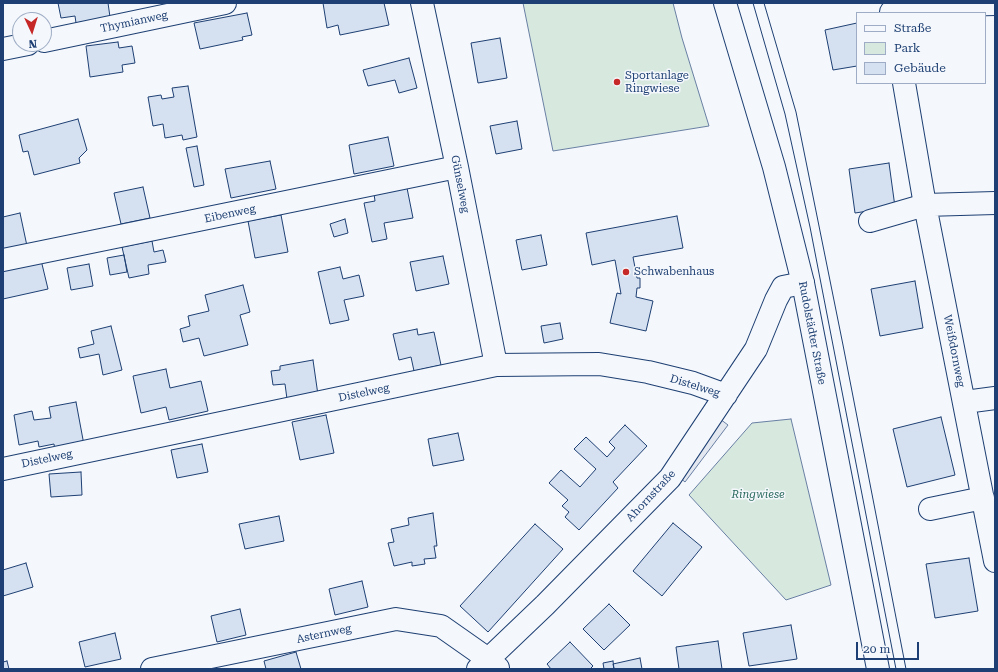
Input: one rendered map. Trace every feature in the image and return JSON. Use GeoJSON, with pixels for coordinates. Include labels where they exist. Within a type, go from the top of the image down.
{"type":"FeatureCollection","features":[{"type":"Feature","properties":{"kind":"street","name":"Thymianweg"},"geometry":{"type":"LineString","coordinates":[[52,39],[225,3]]}},
{"type":"Feature","properties":{"kind":"street","name":"Günselweg"},"geometry":{"type":"LineString","coordinates":[[422,3],[457,167],[496,365]]}},
{"type":"Feature","properties":{"kind":"street","name":"Rudolstädter Straße"},"geometry":{"type":"LineString","coordinates":[[725,3],[774,167],[803,283],[878,669]]}},
{"type":"Feature","properties":{"kind":"street"},"geometry":{"type":"LineString","coordinates":[[891,9],[995,4]]}},
{"type":"Feature","properties":{"kind":"street","name":"Weißdornweg"},"geometry":{"type":"LineString","coordinates":[[904,84],[925,205],[965,402],[995,561]]}},
{"type":"Feature","properties":{"kind":"street","name":"Eibenweg"},"geometry":{"type":"LineString","coordinates":[[3,260],[457,167]]}},
{"type":"Feature","properties":{"kind":"street"},"geometry":{"type":"LineString","coordinates":[[870,221],[925,205],[995,203]]}},
{"type":"Feature","properties":{"kind":"street","name":"Ahornstraße"},"geometry":{"type":"LineString","coordinates":[[488,666],[545,605],[670,478],[756,349],[776,300],[783,287],[803,283]]}},
{"type":"Feature","properties":{"kind":"street","name":"Distelweg"},"geometry":{"type":"LineString","coordinates":[[3,469],[496,365],[599,364],[648,372],[693,384],[726,395]]}},
{"type":"Feature","properties":{"kind":"street"},"geometry":{"type":"LineString","coordinates":[[965,402],[995,398]]}},
{"type":"Feature","properties":{"kind":"street"},"geometry":{"type":"LineString","coordinates":[[930,509],[983,498]]}},
{"type":"Feature","properties":{"kind":"street","name":"Asternweg"},"geometry":{"type":"LineString","coordinates":[[152,669],[396,619],[441,626],[488,666]]}},
{"type":"Feature","properties":{"kind":"green space","name":"Sportanlage Ringwiese"},"geometry":{"type":"Polygon","coordinates":[[[523,3],[673,3],[709,126],[553,151],[523,3]]]}},
{"type":"Feature","properties":{"kind":"green space","name":"Ringwiese"},"geometry":{"type":"Polygon","coordinates":[[[791,419],[831,585],[786,600],[689,495],[752,423],[791,419]]]}},
{"type":"Feature","properties":{"kind":"shaded area"},"geometry":{"type":"Polygon","coordinates":[[[720,419],[728,425],[685,482],[678,476],[720,419]]]}},
{"type":"Feature","properties":{"kind":"building"},"geometry":{"type":"Polygon","coordinates":[[[58,3],[108,3],[110,17],[76,23],[75,16],[61,18],[58,3]]]}},
{"type":"Feature","properties":{"kind":"building"},"geometry":{"type":"Polygon","coordinates":[[[323,3],[384,3],[389,25],[340,35],[338,25],[327,28],[323,3]]]}},
{"type":"Feature","properties":{"kind":"building"},"geometry":{"type":"Polygon","coordinates":[[[247,13],[252,35],[242,37],[243,40],[200,49],[194,23],[247,13]]]}},
{"type":"Feature","properties":{"kind":"building"},"geometry":{"type":"Polygon","coordinates":[[[856,23],[856,66],[833,70],[825,30],[856,23]]]}},
{"type":"Feature","properties":{"kind":"building"},"geometry":{"type":"Polygon","coordinates":[[[500,38],[507,78],[478,83],[471,43],[500,38]]]}},
{"type":"Feature","properties":{"kind":"building"},"geometry":{"type":"Polygon","coordinates":[[[118,42],[119,48],[132,46],[135,63],[122,65],[123,72],[90,77],[86,46],[118,42]]]}},
{"type":"Feature","properties":{"kind":"building"},"geometry":{"type":"Polygon","coordinates":[[[409,58],[417,88],[399,93],[395,80],[368,86],[363,70],[409,58]]]}},
{"type":"Feature","properties":{"kind":"building"},"geometry":{"type":"Polygon","coordinates":[[[188,86],[197,137],[183,140],[182,135],[165,138],[163,124],[153,126],[148,97],[161,95],[162,99],[174,97],[172,88],[188,86]]]}},
{"type":"Feature","properties":{"kind":"building"},"geometry":{"type":"Polygon","coordinates":[[[78,119],[87,150],[79,158],[80,163],[34,175],[28,151],[23,152],[19,135],[78,119]]]}},
{"type":"Feature","properties":{"kind":"building"},"geometry":{"type":"Polygon","coordinates":[[[517,121],[522,149],[496,154],[490,126],[517,121]]]}},
{"type":"Feature","properties":{"kind":"building"},"geometry":{"type":"Polygon","coordinates":[[[388,137],[394,166],[354,174],[349,145],[388,137]]]}},
{"type":"Feature","properties":{"kind":"building"},"geometry":{"type":"Polygon","coordinates":[[[197,146],[204,185],[194,187],[186,148],[197,146]]]}},
{"type":"Feature","properties":{"kind":"building"},"geometry":{"type":"Polygon","coordinates":[[[270,161],[276,189],[231,198],[225,169],[270,161]]]}},
{"type":"Feature","properties":{"kind":"building"},"geometry":{"type":"Polygon","coordinates":[[[889,163],[895,207],[855,213],[849,169],[889,163]]]}},
{"type":"Feature","properties":{"kind":"building"},"geometry":{"type":"Polygon","coordinates":[[[143,187],[150,218],[121,224],[114,193],[143,187]]]}},
{"type":"Feature","properties":{"kind":"building"},"geometry":{"type":"Polygon","coordinates":[[[407,188],[413,218],[384,223],[387,239],[372,242],[364,203],[375,201],[374,194],[407,188]]]}},
{"type":"Feature","properties":{"kind":"building"},"geometry":{"type":"Polygon","coordinates":[[[20,213],[27,246],[3,250],[3,217],[20,213]]]}},
{"type":"Feature","properties":{"kind":"building"},"geometry":{"type":"Polygon","coordinates":[[[281,215],[288,252],[255,258],[248,221],[281,215]]]}},
{"type":"Feature","properties":{"kind":"building","name":"Schwabenhaus"},"geometry":{"type":"Polygon","coordinates":[[[677,216],[683,248],[633,257],[637,278],[640,278],[640,288],[637,288],[636,297],[653,301],[646,331],[610,323],[617,293],[621,294],[615,260],[592,265],[586,233],[677,216]]]}},
{"type":"Feature","properties":{"kind":"building"},"geometry":{"type":"Polygon","coordinates":[[[345,219],[348,233],[334,237],[330,224],[345,219]]]}},
{"type":"Feature","properties":{"kind":"building"},"geometry":{"type":"Polygon","coordinates":[[[541,235],[547,265],[522,270],[516,240],[541,235]]]}},
{"type":"Feature","properties":{"kind":"building"},"geometry":{"type":"Polygon","coordinates":[[[152,241],[154,252],[163,250],[166,262],[148,265],[149,274],[129,278],[122,247],[152,241]]]}},
{"type":"Feature","properties":{"kind":"building"},"geometry":{"type":"Polygon","coordinates":[[[124,255],[127,272],[110,275],[107,258],[124,255]]]}},
{"type":"Feature","properties":{"kind":"building"},"geometry":{"type":"Polygon","coordinates":[[[443,256],[449,284],[416,291],[410,262],[443,256]]]}},
{"type":"Feature","properties":{"kind":"building"},"geometry":{"type":"Polygon","coordinates":[[[41,260],[48,289],[3,299],[3,269],[41,260]]]}},
{"type":"Feature","properties":{"kind":"building"},"geometry":{"type":"Polygon","coordinates":[[[89,264],[93,286],[71,290],[67,268],[89,264]]]}},
{"type":"Feature","properties":{"kind":"building"},"geometry":{"type":"Polygon","coordinates":[[[340,267],[343,279],[359,275],[364,296],[344,300],[349,320],[330,324],[318,272],[340,267]]]}},
{"type":"Feature","properties":{"kind":"building"},"geometry":{"type":"Polygon","coordinates":[[[915,281],[923,328],[880,336],[871,289],[915,281]]]}},
{"type":"Feature","properties":{"kind":"building"},"geometry":{"type":"Polygon","coordinates":[[[243,285],[250,312],[240,315],[248,345],[204,356],[199,338],[183,342],[180,329],[190,326],[188,316],[209,311],[205,295],[243,285]]]}},
{"type":"Feature","properties":{"kind":"building"},"geometry":{"type":"Polygon","coordinates":[[[560,323],[563,339],[544,343],[541,326],[560,323]]]}},
{"type":"Feature","properties":{"kind":"building"},"geometry":{"type":"Polygon","coordinates":[[[111,326],[122,370],[103,375],[99,354],[80,358],[78,348],[94,344],[91,331],[111,326]]]}},
{"type":"Feature","properties":{"kind":"building"},"geometry":{"type":"Polygon","coordinates":[[[417,329],[418,335],[434,332],[441,365],[414,371],[411,357],[399,360],[393,334],[417,329]]]}},
{"type":"Feature","properties":{"kind":"building"},"geometry":{"type":"Polygon","coordinates":[[[313,360],[318,395],[287,399],[285,384],[273,385],[271,371],[280,370],[280,366],[313,360]]]}},
{"type":"Feature","properties":{"kind":"building"},"geometry":{"type":"Polygon","coordinates":[[[166,369],[170,388],[201,381],[208,411],[169,420],[166,407],[141,413],[133,376],[166,369]]]}},
{"type":"Feature","properties":{"kind":"building"},"geometry":{"type":"Polygon","coordinates":[[[76,402],[84,445],[55,451],[54,444],[39,447],[38,441],[19,445],[14,415],[32,411],[34,420],[51,418],[49,407],[76,402]]]}},
{"type":"Feature","properties":{"kind":"building"},"geometry":{"type":"Polygon","coordinates":[[[326,415],[334,453],[300,460],[292,422],[326,415]]]}},
{"type":"Feature","properties":{"kind":"building"},"geometry":{"type":"Polygon","coordinates":[[[941,417],[955,475],[907,487],[893,429],[941,417]]]}},
{"type":"Feature","properties":{"kind":"building"},"geometry":{"type":"Polygon","coordinates":[[[625,425],[647,446],[613,482],[618,488],[579,530],[565,517],[569,512],[562,506],[568,500],[549,483],[561,470],[580,487],[596,469],[574,449],[586,437],[607,457],[615,448],[609,442],[625,425]]]}},
{"type":"Feature","properties":{"kind":"building"},"geometry":{"type":"Polygon","coordinates":[[[458,433],[464,460],[433,466],[428,439],[458,433]]]}},
{"type":"Feature","properties":{"kind":"building"},"geometry":{"type":"Polygon","coordinates":[[[202,444],[208,472],[177,478],[171,450],[202,444]]]}},
{"type":"Feature","properties":{"kind":"building"},"geometry":{"type":"Polygon","coordinates":[[[81,472],[82,495],[51,497],[49,474],[81,472]]]}},
{"type":"Feature","properties":{"kind":"building"},"geometry":{"type":"Polygon","coordinates":[[[433,513],[437,546],[434,546],[436,558],[424,559],[425,564],[412,566],[412,562],[394,566],[388,543],[394,542],[391,529],[409,525],[408,518],[433,513]]]}},
{"type":"Feature","properties":{"kind":"building"},"geometry":{"type":"Polygon","coordinates":[[[279,516],[284,541],[245,549],[239,524],[279,516]]]}},
{"type":"Feature","properties":{"kind":"building"},"geometry":{"type":"Polygon","coordinates":[[[673,523],[702,547],[662,596],[633,571],[673,523]]]}},
{"type":"Feature","properties":{"kind":"building"},"geometry":{"type":"Polygon","coordinates":[[[535,524],[563,549],[488,632],[460,606],[535,524]]]}},
{"type":"Feature","properties":{"kind":"building"},"geometry":{"type":"Polygon","coordinates":[[[969,558],[978,611],[935,618],[926,564],[969,558]]]}},
{"type":"Feature","properties":{"kind":"building"},"geometry":{"type":"Polygon","coordinates":[[[26,563],[33,587],[3,596],[3,570],[26,563]]]}},
{"type":"Feature","properties":{"kind":"building"},"geometry":{"type":"Polygon","coordinates":[[[362,581],[368,607],[335,615],[329,589],[362,581]]]}},
{"type":"Feature","properties":{"kind":"building"},"geometry":{"type":"Polygon","coordinates":[[[609,604],[630,625],[604,650],[583,629],[609,604]]]}},
{"type":"Feature","properties":{"kind":"building"},"geometry":{"type":"Polygon","coordinates":[[[240,609],[246,635],[217,642],[211,616],[240,609]]]}},
{"type":"Feature","properties":{"kind":"building"},"geometry":{"type":"Polygon","coordinates":[[[791,625],[797,659],[749,666],[743,633],[791,625]]]}},
{"type":"Feature","properties":{"kind":"building"},"geometry":{"type":"Polygon","coordinates":[[[115,633],[121,659],[85,667],[79,642],[115,633]]]}},
{"type":"Feature","properties":{"kind":"building"},"geometry":{"type":"Polygon","coordinates":[[[718,641],[722,669],[679,669],[676,647],[718,641]]]}},
{"type":"Feature","properties":{"kind":"building"},"geometry":{"type":"Polygon","coordinates":[[[570,642],[593,666],[590,669],[551,669],[547,664],[570,642]]]}},
{"type":"Feature","properties":{"kind":"building"},"geometry":{"type":"Polygon","coordinates":[[[296,652],[301,669],[266,669],[264,661],[296,652]]]}},
{"type":"Feature","properties":{"kind":"building"},"geometry":{"type":"Polygon","coordinates":[[[640,658],[642,669],[614,669],[613,664],[640,658]]]}},
{"type":"Feature","properties":{"kind":"building"},"geometry":{"type":"Polygon","coordinates":[[[7,661],[9,669],[3,669],[3,662],[7,661]]]}},
{"type":"Feature","properties":{"kind":"building"},"geometry":{"type":"Polygon","coordinates":[[[613,661],[614,669],[604,669],[603,663],[613,661]]]}},
{"type":"Feature","properties":{"kind":"tram line"},"geometry":{"type":"LineString","coordinates":[[753,3],[785,114],[810,227],[896,669]]}},
{"type":"Feature","properties":{"kind":"tram line"},"geometry":{"type":"LineString","coordinates":[[764,3],[796,112],[906,669]]}},
{"type":"Feature","properties":{"kind":"place","name":"Sportanlage Ringwiese"},"geometry":{"type":"Point","coordinates":[617,82]}},
{"type":"Feature","properties":{"kind":"place","name":"Schwabenhaus"},"geometry":{"type":"Point","coordinates":[626,272]}}]}
